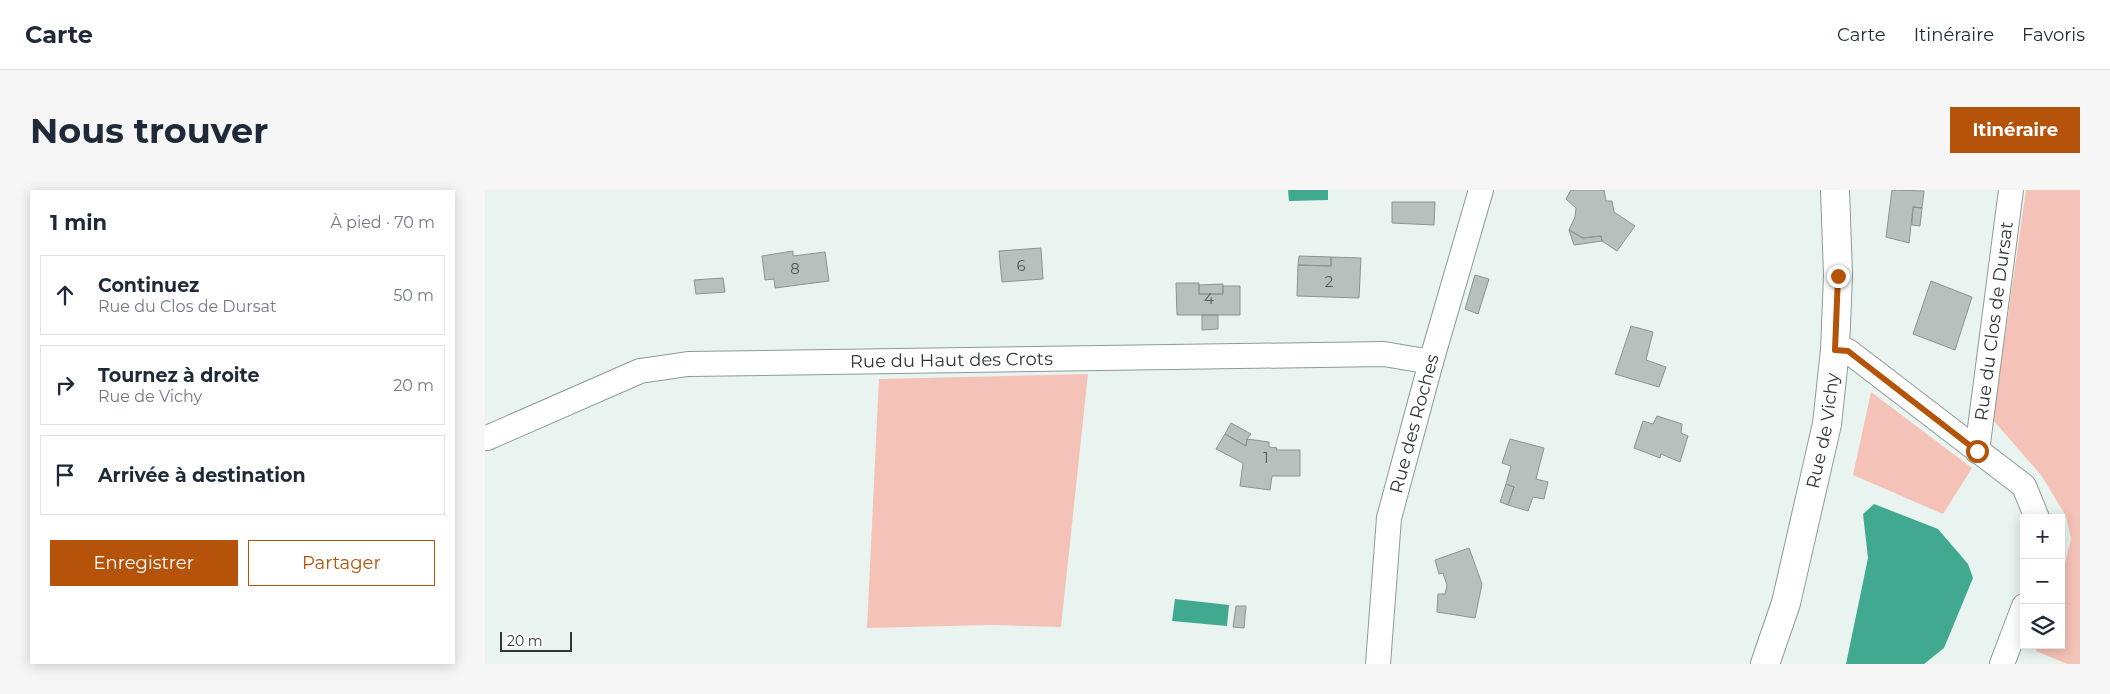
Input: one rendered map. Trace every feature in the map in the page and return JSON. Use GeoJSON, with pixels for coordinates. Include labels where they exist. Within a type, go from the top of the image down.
{"type":"FeatureCollection","features":[{"type":"Feature","properties":{"kind":"street","name":"Rue des Roches"},"geometry":{"type":"LineString","coordinates":[[1378,664],[1389,518],[1431,362],[1481,190]]}},
{"type":"Feature","properties":{"kind":"street","name":"Rue de Vichy"},"geometry":{"type":"LineString","coordinates":[[1765,664],[1786,603],[1827,424],[1835,350],[1838,276],[1835,190]]}},
{"type":"Feature","properties":{"kind":"street","name":"Rue du Clos de Dursat"},"geometry":{"type":"LineString","coordinates":[[1977,451],[2011,190]]}},
{"type":"Feature","properties":{"kind":"street","name":"Rue du Clos de Dursat"},"geometry":{"type":"LineString","coordinates":[[1835,350],[1848,351],[2024,486],[2035,514]]}},
{"type":"Feature","properties":{"kind":"street","name":"Rue du Haut des Crots"},"geometry":{"type":"LineString","coordinates":[[487,438],[640,371],[688,364],[1384,354],[1431,362]]}},
{"type":"Feature","properties":{"kind":"street"},"geometry":{"type":"LineString","coordinates":[[2002,664],[2020,617]]}},
{"type":"Feature","properties":{"kind":"shaded area"},"geometry":{"type":"Polygon","coordinates":[[[1288,190],[1328,190],[1328,200],[1289,201],[1288,190]]]}},
{"type":"Feature","properties":{"kind":"shaded area"},"geometry":{"type":"Polygon","coordinates":[[[2026,190],[2080,190],[2080,664],[2067,664],[2036,651],[2037,649],[2065,649],[2065,563],[2071,539],[2066,516],[2041,475],[1993,420],[2026,190]]]}},
{"type":"Feature","properties":{"kind":"shaded area"},"geometry":{"type":"Polygon","coordinates":[[[1088,374],[1061,627],[990,625],[867,628],[879,379],[1088,374]]]}},
{"type":"Feature","properties":{"kind":"shaded area"},"geometry":{"type":"Polygon","coordinates":[[[1871,392],[1972,468],[1943,514],[1853,475],[1871,392]]]}},
{"type":"Feature","properties":{"kind":"shaded area"},"geometry":{"type":"Polygon","coordinates":[[[1874,504],[1938,529],[1968,564],[1973,578],[1944,648],[1924,664],[1846,664],[1868,558],[1863,514],[1874,504]]]}},
{"type":"Feature","properties":{"kind":"shaded area"},"geometry":{"type":"Polygon","coordinates":[[[1175,599],[1229,605],[1227,626],[1172,621],[1175,599]]]}},
{"type":"Feature","properties":{"kind":"building"},"geometry":{"type":"Polygon","coordinates":[[[1571,190],[1604,190],[1606,201],[1612,201],[1614,212],[1635,226],[1617,251],[1602,241],[1601,236],[1583,238],[1569,230],[1575,217],[1576,208],[1566,199],[1571,190]]]}},
{"type":"Feature","properties":{"kind":"building"},"geometry":{"type":"Polygon","coordinates":[[[1892,190],[1924,191],[1922,208],[1913,207],[1909,243],[1886,237],[1892,190]]]}},
{"type":"Feature","properties":{"kind":"building"},"geometry":{"type":"Polygon","coordinates":[[[1392,202],[1435,202],[1434,225],[1392,223],[1392,202]]]}},
{"type":"Feature","properties":{"kind":"building"},"geometry":{"type":"Polygon","coordinates":[[[1913,207],[1922,208],[1920,226],[1912,225],[1913,207]]]}},
{"type":"Feature","properties":{"kind":"building"},"geometry":{"type":"Polygon","coordinates":[[[1569,230],[1583,238],[1601,236],[1602,241],[1574,245],[1569,230]]]}},
{"type":"Feature","properties":{"kind":"building"},"geometry":{"type":"Polygon","coordinates":[[[1041,248],[1043,279],[1002,282],[999,251],[1041,248]]]}},
{"type":"Feature","properties":{"kind":"building"},"geometry":{"type":"Polygon","coordinates":[[[793,251],[793,256],[825,252],[829,281],[775,288],[774,279],[765,280],[762,256],[793,251]]]}},
{"type":"Feature","properties":{"kind":"building"},"geometry":{"type":"Polygon","coordinates":[[[1299,256],[1331,257],[1331,266],[1298,265],[1299,256]]]}},
{"type":"Feature","properties":{"kind":"building"},"geometry":{"type":"Polygon","coordinates":[[[1331,257],[1361,258],[1359,298],[1297,296],[1298,265],[1331,266],[1331,257]]]}},
{"type":"Feature","properties":{"kind":"building"},"geometry":{"type":"Polygon","coordinates":[[[1475,275],[1489,279],[1478,314],[1465,309],[1475,275]]]}},
{"type":"Feature","properties":{"kind":"building"},"geometry":{"type":"Polygon","coordinates":[[[723,278],[725,292],[696,294],[694,280],[723,278]]]}},
{"type":"Feature","properties":{"kind":"building"},"geometry":{"type":"Polygon","coordinates":[[[1931,281],[1972,297],[1955,350],[1913,334],[1931,281]]]}},
{"type":"Feature","properties":{"kind":"building"},"geometry":{"type":"Polygon","coordinates":[[[1176,283],[1199,283],[1199,294],[1223,294],[1223,286],[1240,286],[1240,315],[1177,315],[1176,283]]]}},
{"type":"Feature","properties":{"kind":"building"},"geometry":{"type":"Polygon","coordinates":[[[1223,284],[1223,294],[1199,294],[1199,285],[1223,284]]]}},
{"type":"Feature","properties":{"kind":"building"},"geometry":{"type":"Polygon","coordinates":[[[1202,315],[1218,315],[1218,329],[1202,330],[1202,315]]]}},
{"type":"Feature","properties":{"kind":"building"},"geometry":{"type":"Polygon","coordinates":[[[1631,326],[1653,332],[1646,360],[1666,367],[1659,387],[1615,374],[1631,326]]]}},
{"type":"Feature","properties":{"kind":"building"},"geometry":{"type":"Polygon","coordinates":[[[1657,416],[1682,424],[1681,433],[1688,436],[1680,462],[1661,454],[1660,458],[1634,448],[1643,421],[1653,424],[1657,416]]]}},
{"type":"Feature","properties":{"kind":"building"},"geometry":{"type":"Polygon","coordinates":[[[1231,423],[1251,434],[1247,439],[1246,446],[1225,434],[1231,423]]]}},
{"type":"Feature","properties":{"kind":"building"},"geometry":{"type":"Polygon","coordinates":[[[1225,434],[1246,446],[1247,439],[1269,442],[1269,447],[1277,448],[1276,450],[1300,450],[1300,476],[1272,476],[1270,490],[1240,486],[1243,463],[1216,449],[1225,434]]]}},
{"type":"Feature","properties":{"kind":"building"},"geometry":{"type":"Polygon","coordinates":[[[1510,439],[1544,448],[1536,479],[1548,482],[1544,499],[1533,497],[1528,511],[1508,505],[1514,487],[1506,484],[1511,466],[1502,463],[1510,439]]]}},
{"type":"Feature","properties":{"kind":"building"},"geometry":{"type":"Polygon","coordinates":[[[1506,484],[1514,487],[1508,505],[1500,502],[1506,484]]]}},
{"type":"Feature","properties":{"kind":"building"},"geometry":{"type":"Polygon","coordinates":[[[1469,548],[1482,584],[1475,618],[1437,612],[1438,594],[1445,594],[1447,585],[1443,573],[1439,574],[1435,560],[1469,548]]]}},
{"type":"Feature","properties":{"kind":"building"},"geometry":{"type":"Polygon","coordinates":[[[1236,606],[1246,606],[1244,628],[1233,627],[1236,606]]]}},
{"type":"Feature","properties":{"kind":"route"},"geometry":{"type":"LineString","coordinates":[[1838,276],[1835,350],[1848,351],[1977,451]]}}]}
